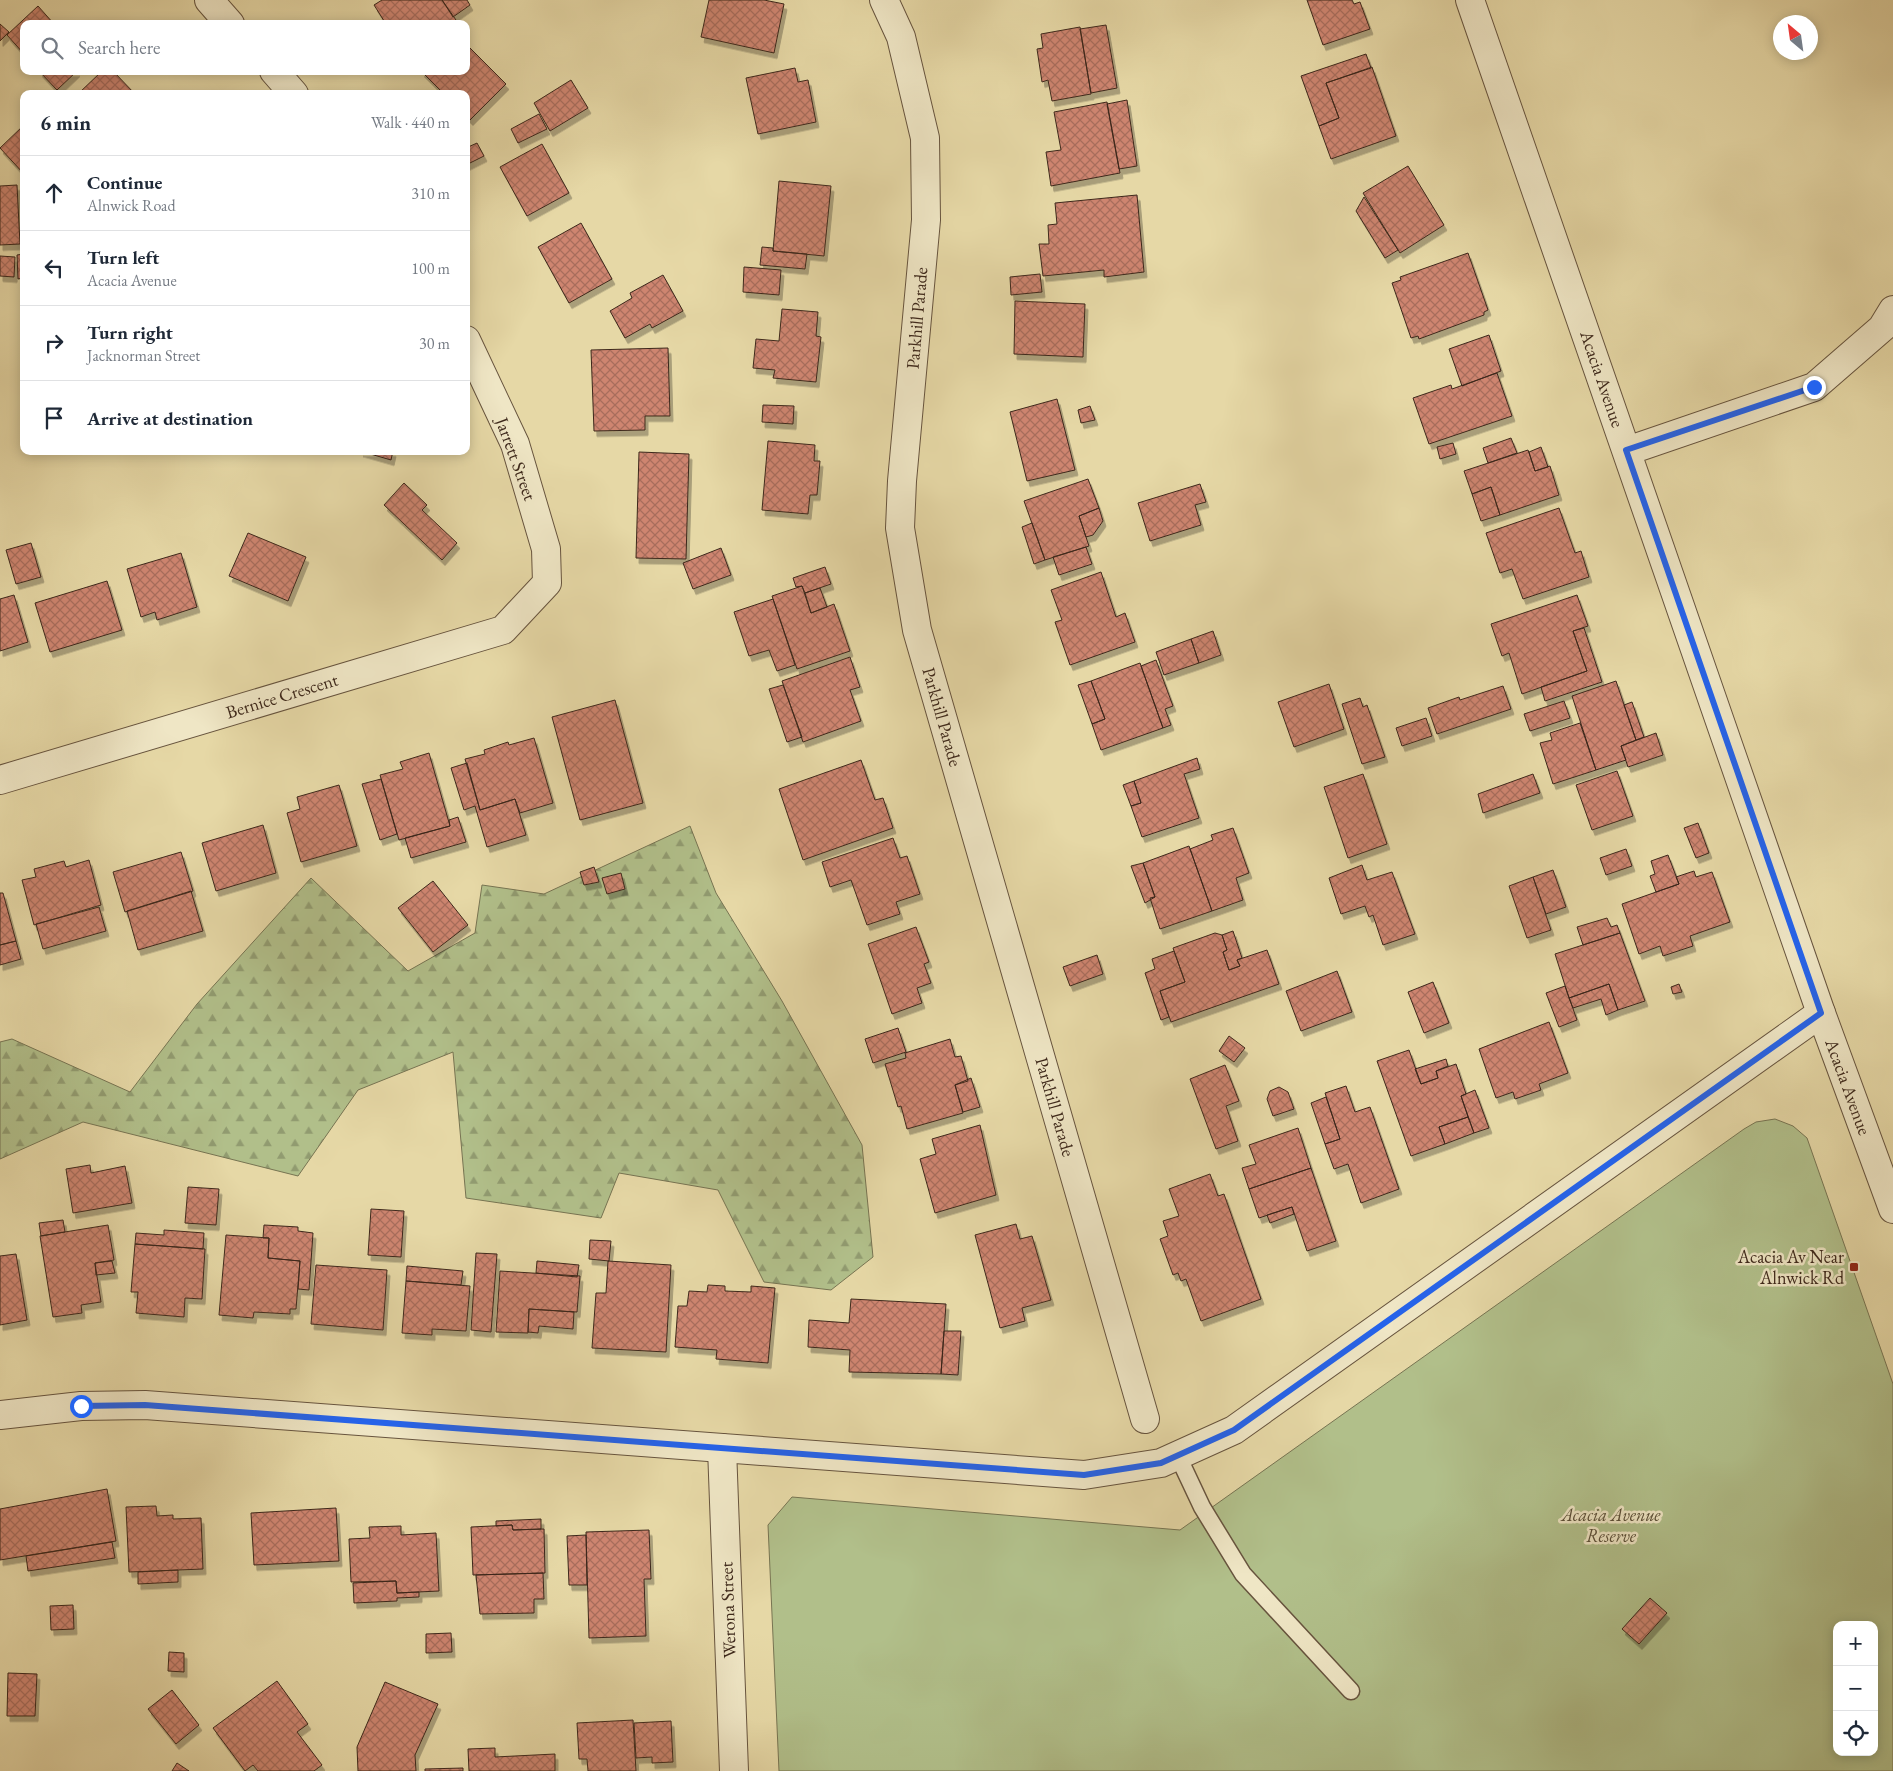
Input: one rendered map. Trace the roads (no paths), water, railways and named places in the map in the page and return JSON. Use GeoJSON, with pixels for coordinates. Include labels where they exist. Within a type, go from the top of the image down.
{"type":"FeatureCollection","features":[{"type":"Feature","properties":{"kind":"street"},"geometry":{"type":"LineString","coordinates":[[209,0],[226,20]]}},
{"type":"Feature","properties":{"kind":"street","name":"Parkhill Parade"},"geometry":{"type":"LineString","coordinates":[[884,0],[901,37],[926,138],[926,220],[902,480],[900,528],[917,630],[1145,1419]]}},
{"type":"Feature","properties":{"kind":"street","name":"Acacia Avenue"},"geometry":{"type":"LineString","coordinates":[[1470,0],[1821,1013],[1893,1209]]}},
{"type":"Feature","properties":{"kind":"street"},"geometry":{"type":"LineString","coordinates":[[277,75],[291,90]]}},
{"type":"Feature","properties":{"kind":"street"},"geometry":{"type":"LineString","coordinates":[[1626,450],[1814,387],[1882,328],[1893,310]]}},
{"type":"Feature","properties":{"kind":"street","name":"Jarrett Street"},"geometry":{"type":"LineString","coordinates":[[470,348],[515,444],[546,548],[547,583]]}},
{"type":"Feature","properties":{"kind":"street","name":"Bernice Crescent"},"geometry":{"type":"LineString","coordinates":[[0,780],[503,630],[547,583]]}},
{"type":"Feature","properties":{"kind":"street"},"geometry":{"type":"LineString","coordinates":[[0,1415],[81,1406],[145,1405],[1084,1475],[1161,1463],[1234,1430],[1821,1013]]}},
{"type":"Feature","properties":{"kind":"street","name":"Werona Street"},"geometry":{"type":"LineString","coordinates":[[722,1448],[734,1771]]}},
{"type":"Feature","properties":{"kind":"lane"},"geometry":{"type":"LineString","coordinates":[[1178,1456],[1202,1507],[1243,1574],[1351,1691]]}},
{"type":"Feature","properties":{"kind":"place","name":"Acacia Av Near Alnwick Rd"},"geometry":{"type":"Point","coordinates":[1854,1267]}},
{"type":"Feature","properties":{"kind":"park label","name":"Acacia Avenue Reserve"},"geometry":{"type":"Point","coordinates":[1611,1525]}}]}
